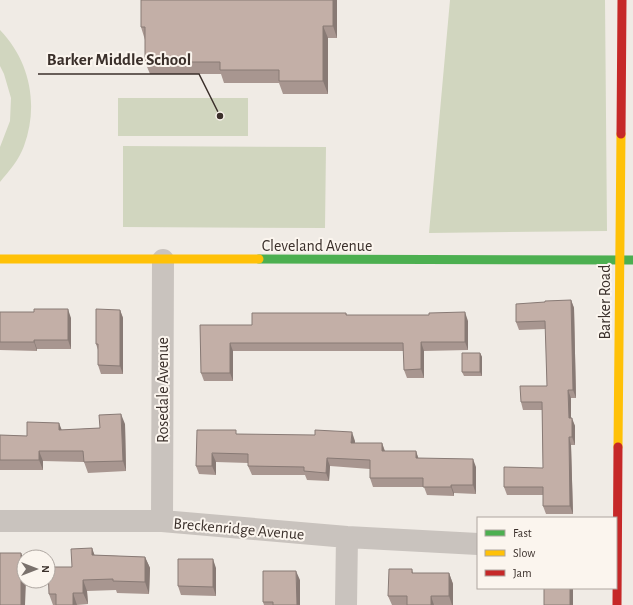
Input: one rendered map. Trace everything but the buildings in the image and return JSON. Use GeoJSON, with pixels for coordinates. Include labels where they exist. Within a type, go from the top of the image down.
{"type":"FeatureCollection","features":[{"type":"Feature","properties":{"kind":"street","name":"Barker Road"},"geometry":{"type":"LineString","coordinates":[[617,605],[622,0]]}},
{"type":"Feature","properties":{"kind":"street","name":"Cleveland Avenue"},"geometry":{"type":"LineString","coordinates":[[0,259],[633,260]]}},
{"type":"Feature","properties":{"kind":"street","name":"Rosedale Avenue"},"geometry":{"type":"LineString","coordinates":[[162,521],[163,260]]}},
{"type":"Feature","properties":{"kind":"street","name":"Breckenridge Avenue"},"geometry":{"type":"LineString","coordinates":[[0,521],[162,521],[347,537],[477,544]]}},
{"type":"Feature","properties":{"kind":"street"},"geometry":{"type":"LineString","coordinates":[[346,605],[347,537]]}},
{"type":"Feature","properties":{"kind":"green space"},"geometry":{"type":"Polygon","coordinates":[[[450,0],[605,0],[607,231],[429,233],[450,0]]]}},
{"type":"Feature","properties":{"kind":"green space"},"geometry":{"type":"Polygon","coordinates":[[[0,30],[19,55],[25,70],[31,99],[31,115],[29,131],[22,151],[17,161],[0,182],[0,147],[10,121],[11,98],[0,66],[0,30]]]}},
{"type":"Feature","properties":{"kind":"green space"},"geometry":{"type":"Polygon","coordinates":[[[118,98],[248,98],[248,136],[118,136],[118,98]]]}},
{"type":"Feature","properties":{"kind":"green space"},"geometry":{"type":"Polygon","coordinates":[[[123,146],[326,147],[325,228],[123,227],[123,146]]]}},
{"type":"Feature","properties":{"kind":"traffic: fast"},"geometry":{"type":"LineString","coordinates":[[259,259],[633,260]]}},
{"type":"Feature","properties":{"kind":"traffic: slow"},"geometry":{"type":"LineString","coordinates":[[618,447],[621,134]]}},
{"type":"Feature","properties":{"kind":"traffic: slow"},"geometry":{"type":"LineString","coordinates":[[0,259],[259,259]]}},
{"type":"Feature","properties":{"kind":"traffic: jam"},"geometry":{"type":"LineString","coordinates":[[621,134],[622,0]]}},
{"type":"Feature","properties":{"kind":"traffic: jam"},"geometry":{"type":"LineString","coordinates":[[617,605],[618,447]]}},
{"type":"Feature","properties":{"kind":"place","name":"Barker Middle School"},"geometry":{"type":"Point","coordinates":[220,116]}}]}
